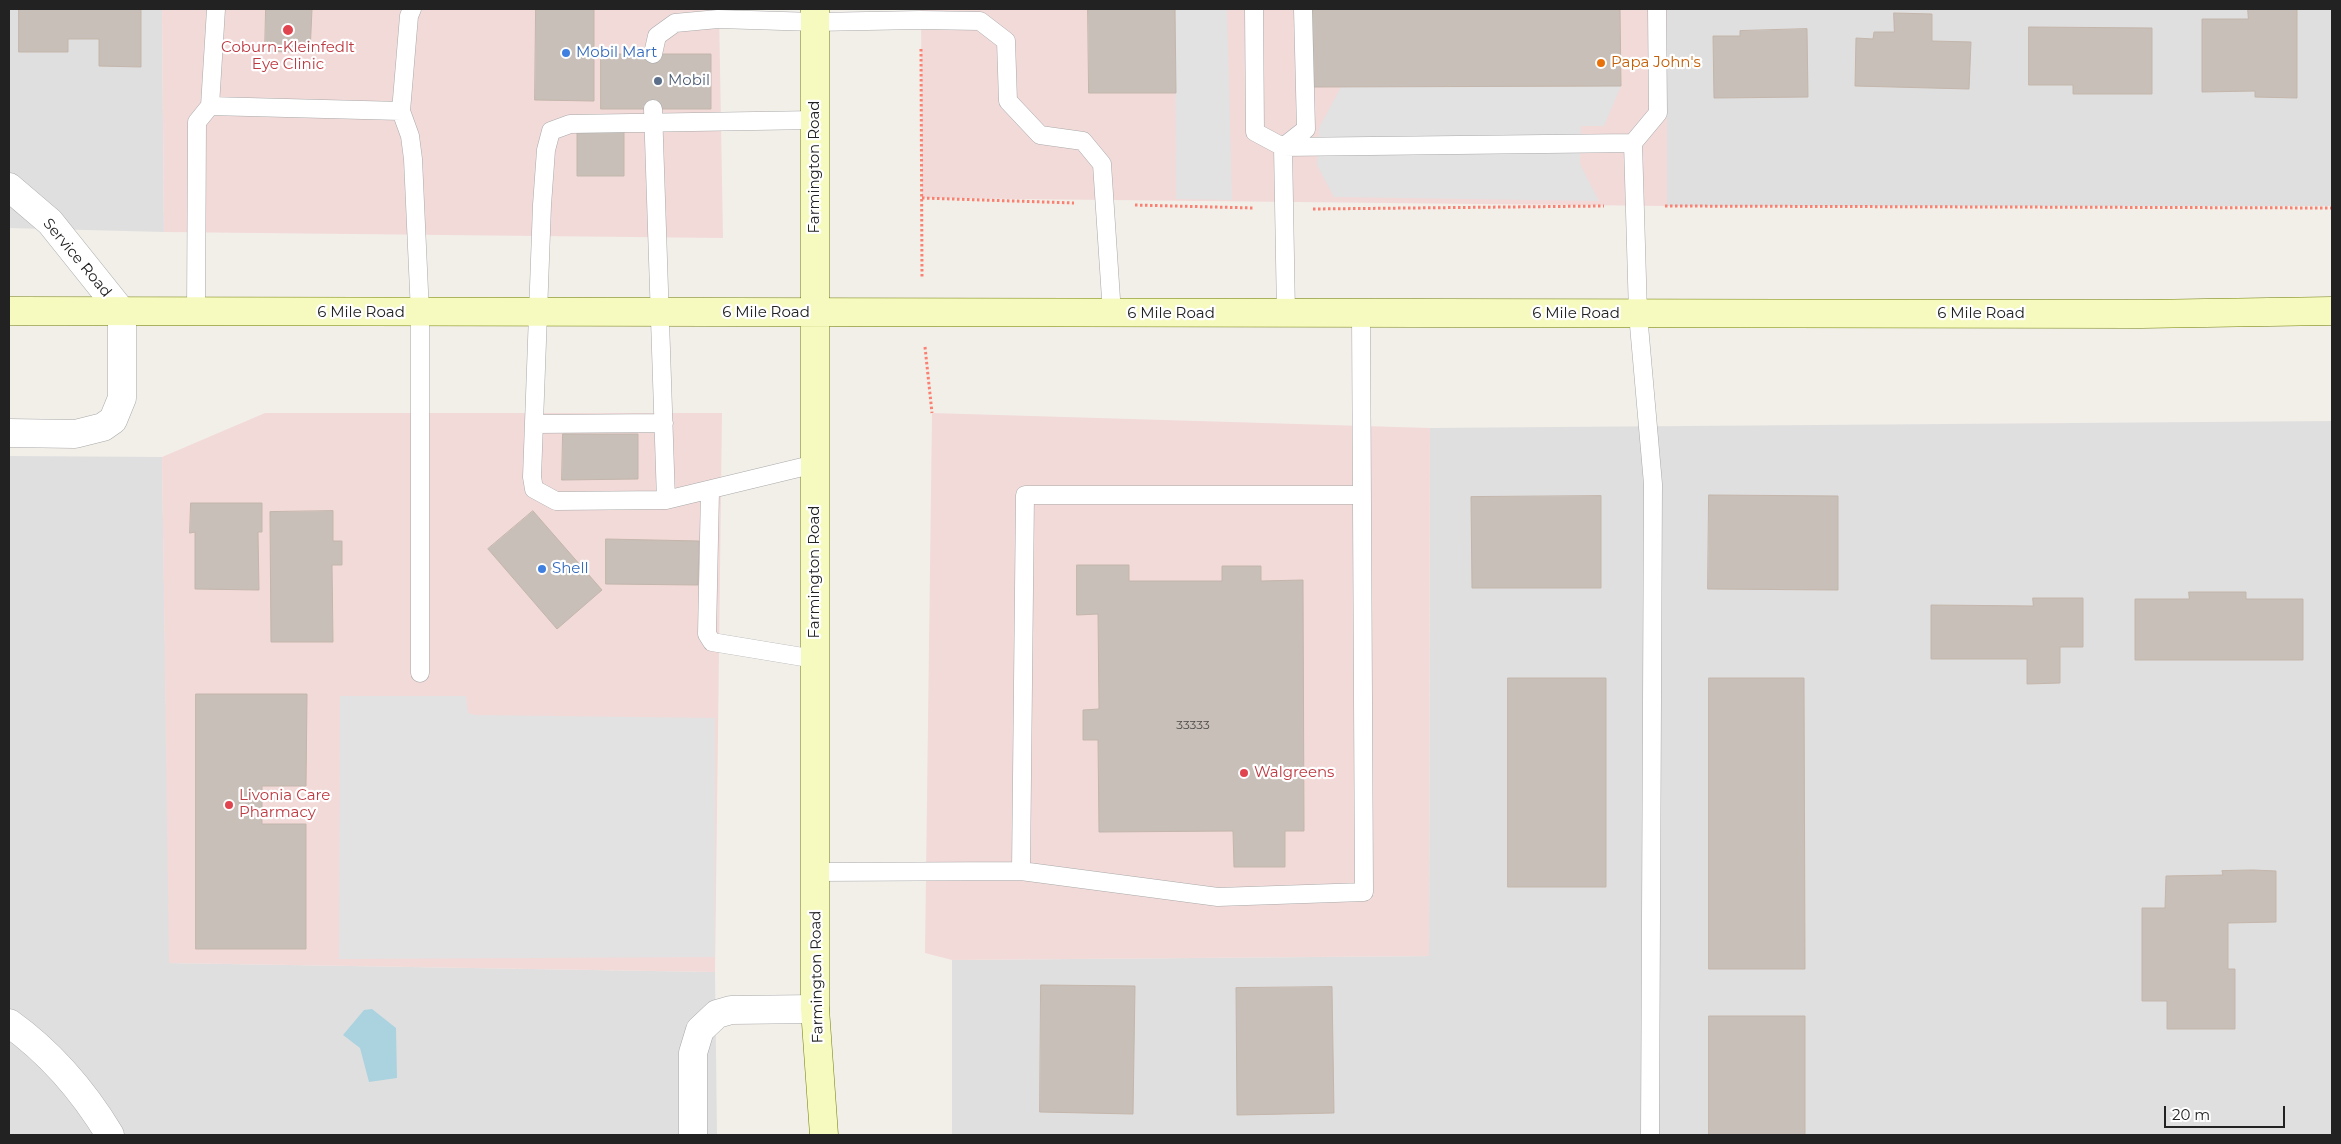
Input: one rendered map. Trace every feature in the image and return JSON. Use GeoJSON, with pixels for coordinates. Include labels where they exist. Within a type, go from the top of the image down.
{"type":"FeatureCollection","features":[{"type":"Feature","properties":{"kind":"main road","name":"Farmington Road"},"geometry":{"type":"LineString","coordinates":[[816,15],[815,1009],[824,1135]]}},
{"type":"Feature","properties":{"kind":"main road","name":"6 Mile Road"},"geometry":{"type":"LineString","coordinates":[[9,311],[922,314],[2142,314],[2332,311]]}},
{"type":"Feature","properties":{"kind":"street","name":"Service Road"},"geometry":{"type":"LineString","coordinates":[[9,187],[50,222],[122,312]]}},
{"type":"Feature","properties":{"kind":"street"},"geometry":{"type":"LineString","coordinates":[[9,433],[75,434],[103,427],[113,420],[122,398],[122,312]]}},
{"type":"Feature","properties":{"kind":"street"},"geometry":{"type":"LineString","coordinates":[[693,1135],[692,1053],[700,1030],[717,1014],[731,1010],[815,1009]]}},
{"type":"Feature","properties":{"kind":"street"},"geometry":{"type":"LineString","coordinates":[[9,1023],[49,1056],[80,1090],[110,1135]]}},
{"type":"Feature","properties":{"kind":"lane"},"geometry":{"type":"LineString","coordinates":[[196,312],[197,122],[210,106],[216,9]]}},
{"type":"Feature","properties":{"kind":"lane"},"geometry":{"type":"LineString","coordinates":[[412,9],[409,16],[401,111],[410,136],[413,158],[420,313],[420,673]]}},
{"type":"Feature","properties":{"kind":"lane"},"geometry":{"type":"LineString","coordinates":[[1254,9],[1255,132],[1283,147],[1633,144]]}},
{"type":"Feature","properties":{"kind":"lane"},"geometry":{"type":"LineString","coordinates":[[1283,147],[1306,129],[1304,9]]}},
{"type":"Feature","properties":{"kind":"lane"},"geometry":{"type":"LineString","coordinates":[[1650,1135],[1653,484],[1638,314],[1633,144],[1658,114],[1657,9]]}},
{"type":"Feature","properties":{"kind":"lane"},"geometry":{"type":"LineString","coordinates":[[653,54],[658,36],[675,24],[718,19],[816,15],[980,21],[1006,41],[1008,101],[1040,136],[1083,141],[1102,164],[1112,314]]}},
{"type":"Feature","properties":{"kind":"lane"},"geometry":{"type":"LineString","coordinates":[[210,106],[401,111]]}},
{"type":"Feature","properties":{"kind":"lane"},"geometry":{"type":"LineString","coordinates":[[815,464],[710,491],[666,500],[556,501],[534,489],[532,477],[542,205],[546,150],[551,131],[570,124],[653,116],[816,120]]}},
{"type":"Feature","properties":{"kind":"lane"},"geometry":{"type":"LineString","coordinates":[[653,116],[666,500]]}},
{"type":"Feature","properties":{"kind":"lane"},"geometry":{"type":"LineString","coordinates":[[1283,147],[1286,314]]}},
{"type":"Feature","properties":{"kind":"lane"},"geometry":{"type":"LineString","coordinates":[[815,872],[1021,871],[1218,897],[1364,892],[1361,314]]}},
{"type":"Feature","properties":{"kind":"lane"},"geometry":{"type":"LineString","coordinates":[[535,424],[664,423]]}},
{"type":"Feature","properties":{"kind":"lane"},"geometry":{"type":"LineString","coordinates":[[710,491],[707,634],[712,642],[815,659]]}},
{"type":"Feature","properties":{"kind":"lane"},"geometry":{"type":"LineString","coordinates":[[1021,871],[1024,495],[1362,495]]}},
{"type":"Feature","properties":{"kind":"path"},"geometry":{"type":"LineString","coordinates":[[920,20],[922,314],[932,413]]}},
{"type":"Feature","properties":{"kind":"shaded area"},"geometry":{"type":"Polygon","coordinates":[[[9,9],[162,9],[164,232],[9,228],[9,9]]]}},
{"type":"Feature","properties":{"kind":"shaded area"},"geometry":{"type":"Polygon","coordinates":[[[162,9],[719,9],[723,238],[164,232],[162,9]]]}},
{"type":"Feature","properties":{"kind":"shaded area"},"geometry":{"type":"Polygon","coordinates":[[[921,9],[1667,9],[1667,206],[922,198],[921,9]]]}},
{"type":"Feature","properties":{"kind":"shaded area"},"geometry":{"type":"Polygon","coordinates":[[[1175,9],[1227,9],[1232,200],[1176,199],[1175,9]]]}},
{"type":"Feature","properties":{"kind":"shaded area"},"geometry":{"type":"Polygon","coordinates":[[[1667,9],[2332,9],[2332,206],[1667,206],[1667,9]]]}},
{"type":"Feature","properties":{"kind":"shaded area"},"geometry":{"type":"Polygon","coordinates":[[[1621,86],[1604,126],[1581,126],[1580,164],[1599,201],[1334,197],[1317,165],[1319,128],[1341,87],[1621,86]]]}},
{"type":"Feature","properties":{"kind":"shaded area"},"geometry":{"type":"Polygon","coordinates":[[[265,413],[722,413],[715,972],[169,963],[162,457],[265,413]]]}},
{"type":"Feature","properties":{"kind":"shaded area"},"geometry":{"type":"Polygon","coordinates":[[[932,413],[1430,428],[1429,956],[952,960],[925,953],[932,413]]]}},
{"type":"Feature","properties":{"kind":"shaded area"},"geometry":{"type":"Polygon","coordinates":[[[2332,421],[2332,1135],[952,1135],[952,960],[1429,956],[1430,428],[2332,421]]]}},
{"type":"Feature","properties":{"kind":"shaded area"},"geometry":{"type":"Polygon","coordinates":[[[9,456],[162,457],[170,963],[715,972],[717,1135],[9,1135],[9,456]]]}},
{"type":"Feature","properties":{"kind":"shaded area"},"geometry":{"type":"Polygon","coordinates":[[[340,696],[466,696],[468,713],[475,715],[715,718],[715,957],[339,959],[340,696]]]}},
{"type":"Feature","properties":{"kind":"water"},"geometry":{"type":"Polygon","coordinates":[[[372,1009],[396,1028],[397,1078],[369,1082],[360,1048],[343,1035],[364,1010],[372,1009]]]}},
{"type":"Feature","properties":{"kind":"building"},"geometry":{"type":"Polygon","coordinates":[[[19,9],[141,9],[141,67],[99,66],[99,39],[68,39],[68,52],[19,52],[19,9]]]}},
{"type":"Feature","properties":{"kind":"building","name":"Coburn-Kleinfedlt Eye Clinic"},"geometry":{"type":"Polygon","coordinates":[[[266,9],[312,9],[310,53],[265,51],[266,9]]]}},
{"type":"Feature","properties":{"kind":"building"},"geometry":{"type":"Polygon","coordinates":[[[536,9],[594,9],[594,101],[535,100],[536,9]]]}},
{"type":"Feature","properties":{"kind":"building"},"geometry":{"type":"Polygon","coordinates":[[[1088,9],[1175,9],[1176,93],[1089,93],[1088,9]]]}},
{"type":"Feature","properties":{"kind":"building"},"geometry":{"type":"Polygon","coordinates":[[[1313,9],[1620,9],[1621,86],[1313,87],[1313,9]]]}},
{"type":"Feature","properties":{"kind":"building"},"geometry":{"type":"Polygon","coordinates":[[[2248,9],[2297,9],[2297,98],[2255,97],[2255,91],[2202,92],[2202,19],[2248,19],[2248,9]]]}},
{"type":"Feature","properties":{"kind":"building"},"geometry":{"type":"Polygon","coordinates":[[[1894,13],[1932,14],[1932,41],[1971,42],[1969,89],[1855,86],[1856,38],[1873,39],[1874,32],[1894,32],[1894,13]]]}},
{"type":"Feature","properties":{"kind":"building"},"geometry":{"type":"Polygon","coordinates":[[[2029,27],[2152,28],[2152,94],[2073,94],[2073,85],[2029,85],[2029,27]]]}},
{"type":"Feature","properties":{"kind":"building"},"geometry":{"type":"Polygon","coordinates":[[[1807,29],[1808,97],[1714,98],[1713,36],[1740,36],[1740,31],[1807,29]]]}},
{"type":"Feature","properties":{"kind":"building"},"geometry":{"type":"Polygon","coordinates":[[[601,54],[711,54],[711,109],[601,109],[601,54]]]}},
{"type":"Feature","properties":{"kind":"building"},"geometry":{"type":"Polygon","coordinates":[[[624,130],[624,176],[577,176],[577,131],[624,130]]]}},
{"type":"Feature","properties":{"kind":"building"},"geometry":{"type":"Polygon","coordinates":[[[563,434],[638,434],[638,479],[562,480],[563,434]]]}},
{"type":"Feature","properties":{"kind":"building"},"geometry":{"type":"Polygon","coordinates":[[[1709,495],[1838,496],[1838,590],[1708,589],[1709,495]]]}},
{"type":"Feature","properties":{"kind":"building"},"geometry":{"type":"Polygon","coordinates":[[[1601,496],[1601,588],[1472,588],[1471,497],[1601,496]]]}},
{"type":"Feature","properties":{"kind":"building"},"geometry":{"type":"Polygon","coordinates":[[[191,503],[262,503],[262,532],[258,532],[259,590],[195,589],[195,532],[190,533],[191,503]]]}},
{"type":"Feature","properties":{"kind":"building"},"geometry":{"type":"Polygon","coordinates":[[[333,511],[333,541],[342,541],[342,565],[332,565],[333,642],[271,642],[270,512],[333,511]]]}},
{"type":"Feature","properties":{"kind":"building"},"geometry":{"type":"Polygon","coordinates":[[[533,511],[602,590],[557,629],[488,549],[533,511]]]}},
{"type":"Feature","properties":{"kind":"building"},"geometry":{"type":"Polygon","coordinates":[[[606,539],[699,541],[698,585],[606,584],[606,539]]]}},
{"type":"Feature","properties":{"kind":"building","name":"Walgreens"},"geometry":{"type":"Polygon","coordinates":[[[1077,565],[1129,565],[1129,581],[1222,581],[1222,566],[1261,566],[1261,581],[1303,580],[1304,831],[1285,831],[1285,867],[1234,867],[1233,831],[1099,832],[1098,740],[1083,740],[1083,710],[1099,709],[1098,614],[1077,615],[1077,565]]]}},
{"type":"Feature","properties":{"kind":"building"},"geometry":{"type":"Polygon","coordinates":[[[2189,592],[2246,592],[2246,599],[2303,599],[2303,660],[2135,660],[2135,599],[2189,599],[2189,592]]]}},
{"type":"Feature","properties":{"kind":"building"},"geometry":{"type":"Polygon","coordinates":[[[2033,598],[2083,598],[2083,647],[2060,647],[2060,683],[2027,684],[2027,659],[1931,659],[1931,605],[2033,606],[2033,598]]]}},
{"type":"Feature","properties":{"kind":"building"},"geometry":{"type":"Polygon","coordinates":[[[1508,678],[1606,678],[1606,887],[1508,887],[1508,678]]]}},
{"type":"Feature","properties":{"kind":"building"},"geometry":{"type":"Polygon","coordinates":[[[1709,678],[1804,678],[1805,969],[1709,969],[1709,678]]]}},
{"type":"Feature","properties":{"kind":"building","name":"Livonia Care Pharmacy"},"geometry":{"type":"Polygon","coordinates":[[[196,694],[307,694],[306,786],[262,786],[262,824],[306,824],[306,949],[196,949],[196,694]]]}},
{"type":"Feature","properties":{"kind":"building"},"geometry":{"type":"Polygon","coordinates":[[[2222,871],[2276,871],[2276,922],[2228,923],[2228,969],[2235,969],[2235,1029],[2167,1029],[2167,1001],[2142,1001],[2142,908],[2165,908],[2166,876],[2223,875],[2222,871]]]}},
{"type":"Feature","properties":{"kind":"building"},"geometry":{"type":"Polygon","coordinates":[[[1041,985],[1135,986],[1133,1114],[1040,1112],[1041,985]]]}},
{"type":"Feature","properties":{"kind":"building"},"geometry":{"type":"Polygon","coordinates":[[[1332,987],[1334,1113],[1237,1115],[1236,988],[1332,987]]]}},
{"type":"Feature","properties":{"kind":"building"},"geometry":{"type":"Polygon","coordinates":[[[1709,1016],[1805,1016],[1805,1135],[1709,1135],[1709,1016]]]}},
{"type":"Feature","properties":{"kind":"place","name":"Coburn-Kleinfedlt Eye Clinic"},"geometry":{"type":"Point","coordinates":[288,30]}},
{"type":"Feature","properties":{"kind":"place","name":"Mobil Mart"},"geometry":{"type":"Point","coordinates":[566,53]}},
{"type":"Feature","properties":{"kind":"place","name":"Papa John's"},"geometry":{"type":"Point","coordinates":[1601,63]}},
{"type":"Feature","properties":{"kind":"place","name":"Mobil"},"geometry":{"type":"Point","coordinates":[658,81]}},
{"type":"Feature","properties":{"kind":"place","name":"Shell"},"geometry":{"type":"Point","coordinates":[542,569]}},
{"type":"Feature","properties":{"kind":"place","name":"Walgreens"},"geometry":{"type":"Point","coordinates":[1244,773]}},
{"type":"Feature","properties":{"kind":"place","name":"Livonia Care Pharmacy"},"geometry":{"type":"Point","coordinates":[229,805]}}]}
